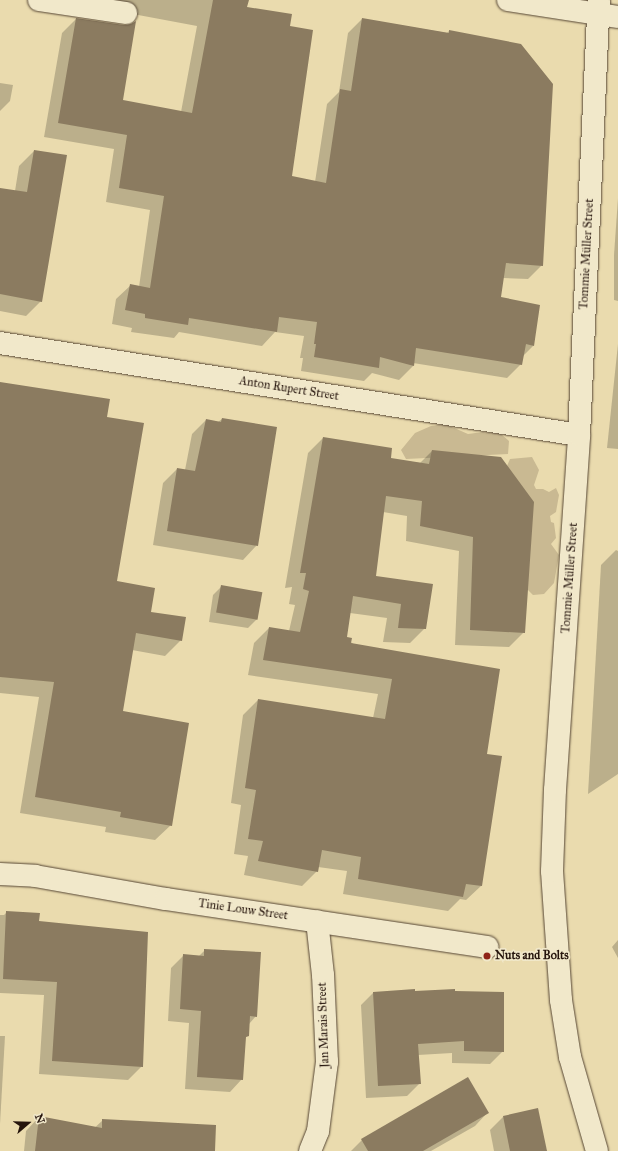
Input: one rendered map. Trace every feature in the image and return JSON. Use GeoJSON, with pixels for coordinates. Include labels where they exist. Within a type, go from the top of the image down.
{"type":"FeatureCollection","features":[{"type":"Feature","properties":{"kind":"street"},"geometry":{"type":"LineString","coordinates":[[40,0],[126,13]]}},
{"type":"Feature","properties":{"kind":"street"},"geometry":{"type":"LineString","coordinates":[[508,0],[605,10]]}},
{"type":"Feature","properties":{"kind":"street","name":"Tommie Müller Street"},"geometry":{"type":"LineString","coordinates":[[597,1151],[570,1057],[563,1015],[557,955],[552,871],[555,790],[579,435],[605,10]]}},
{"type":"Feature","properties":{"kind":"street","name":"Anton Rupert Street"},"geometry":{"type":"LineString","coordinates":[[0,343],[579,435]]}},
{"type":"Feature","properties":{"kind":"street","name":"Tinie Louw Street"},"geometry":{"type":"LineString","coordinates":[[0,874],[35,876],[166,899],[487,947]]}},
{"type":"Feature","properties":{"kind":"street","name":"Jan Marais Street"},"geometry":{"type":"LineString","coordinates":[[310,1151],[318,1131],[327,1062],[323,975],[317,921]]}},
{"type":"Feature","properties":{"kind":"shaded area"},"geometry":{"type":"Polygon","coordinates":[[[445,424],[468,434],[483,432],[501,434],[509,441],[508,454],[406,459],[401,450],[415,433],[431,426],[445,424]]]}},
{"type":"Feature","properties":{"kind":"shaded area"},"geometry":{"type":"Polygon","coordinates":[[[532,457],[539,470],[534,485],[536,489],[543,489],[549,492],[556,488],[559,495],[556,512],[550,516],[551,522],[554,523],[556,538],[551,544],[559,555],[554,583],[544,594],[533,595],[528,590],[507,466],[510,459],[532,457]]]}},
{"type":"Feature","properties":{"kind":"building"},"geometry":{"type":"Polygon","coordinates":[[[213,0],[249,0],[247,7],[292,14],[290,26],[313,30],[292,176],[326,183],[340,89],[351,91],[362,18],[449,33],[449,30],[521,44],[553,84],[543,266],[506,263],[501,297],[540,305],[534,346],[526,344],[522,365],[416,348],[414,366],[380,357],[379,368],[314,357],[317,322],[279,317],[277,332],[189,318],[188,325],[145,318],[145,314],[125,310],[130,284],[150,288],[164,196],[119,188],[127,135],[58,123],[76,18],[124,25],[131,24],[136,21],[123,100],[192,113],[213,0]]]}},
{"type":"Feature","properties":{"kind":"building"},"geometry":{"type":"Polygon","coordinates":[[[34,150],[67,155],[42,302],[0,294],[0,188],[27,192],[34,150]]]}},
{"type":"Feature","properties":{"kind":"building"},"geometry":{"type":"Polygon","coordinates":[[[0,382],[110,399],[107,417],[144,423],[117,581],[155,588],[151,612],[186,617],[182,641],[136,633],[123,711],[189,723],[172,826],[120,817],[121,812],[35,797],[54,682],[0,677],[0,382]]]}},
{"type":"Feature","properties":{"kind":"building"},"geometry":{"type":"Polygon","coordinates":[[[222,418],[277,427],[258,546],[167,531],[177,468],[195,471],[206,419],[221,422],[222,418]]]}},
{"type":"Feature","properties":{"kind":"building"},"geometry":{"type":"Polygon","coordinates":[[[323,437],[392,448],[391,458],[429,464],[432,450],[501,457],[534,502],[525,633],[470,630],[473,537],[420,526],[422,501],[386,496],[376,576],[433,584],[426,629],[398,628],[401,604],[353,596],[347,637],[352,638],[351,643],[500,669],[487,754],[502,756],[482,886],[466,884],[463,897],[358,879],[361,857],[322,850],[318,872],[258,861],[263,841],[248,839],[256,790],[245,788],[258,699],[385,719],[392,679],[263,660],[269,627],[300,632],[309,591],[303,589],[306,573],[300,573],[323,437]]]}},
{"type":"Feature","properties":{"kind":"building"},"geometry":{"type":"Polygon","coordinates":[[[221,585],[262,592],[257,620],[216,613],[221,585]]]}},
{"type":"Feature","properties":{"kind":"building"},"geometry":{"type":"Polygon","coordinates":[[[6,911],[40,913],[39,921],[148,932],[143,1067],[52,1061],[57,982],[3,979],[6,911]]]}},
{"type":"Feature","properties":{"kind":"building"},"geometry":{"type":"Polygon","coordinates":[[[204,949],[261,952],[257,1017],[250,1016],[249,1036],[246,1037],[243,1080],[197,1077],[201,1011],[180,1009],[183,954],[204,956],[204,949]]]}},
{"type":"Feature","properties":{"kind":"building"},"geometry":{"type":"Polygon","coordinates":[[[415,989],[415,991],[455,989],[455,991],[504,992],[504,1052],[464,1051],[464,1041],[418,1044],[421,1084],[378,1086],[373,992],[415,989]]]}},
{"type":"Feature","properties":{"kind":"building"},"geometry":{"type":"Polygon","coordinates":[[[468,1077],[489,1113],[423,1151],[368,1151],[361,1139],[468,1077]]]}},
{"type":"Feature","properties":{"kind":"building"},"geometry":{"type":"Polygon","coordinates":[[[538,1108],[547,1151],[510,1151],[503,1116],[538,1108]]]}},
{"type":"Feature","properties":{"kind":"building"},"geometry":{"type":"Polygon","coordinates":[[[39,1116],[102,1128],[102,1119],[216,1125],[215,1151],[35,1151],[39,1116]]]}},
{"type":"Feature","properties":{"kind":"place","name":"Nuts and Bolts"},"geometry":{"type":"Point","coordinates":[487,956]}}]}
